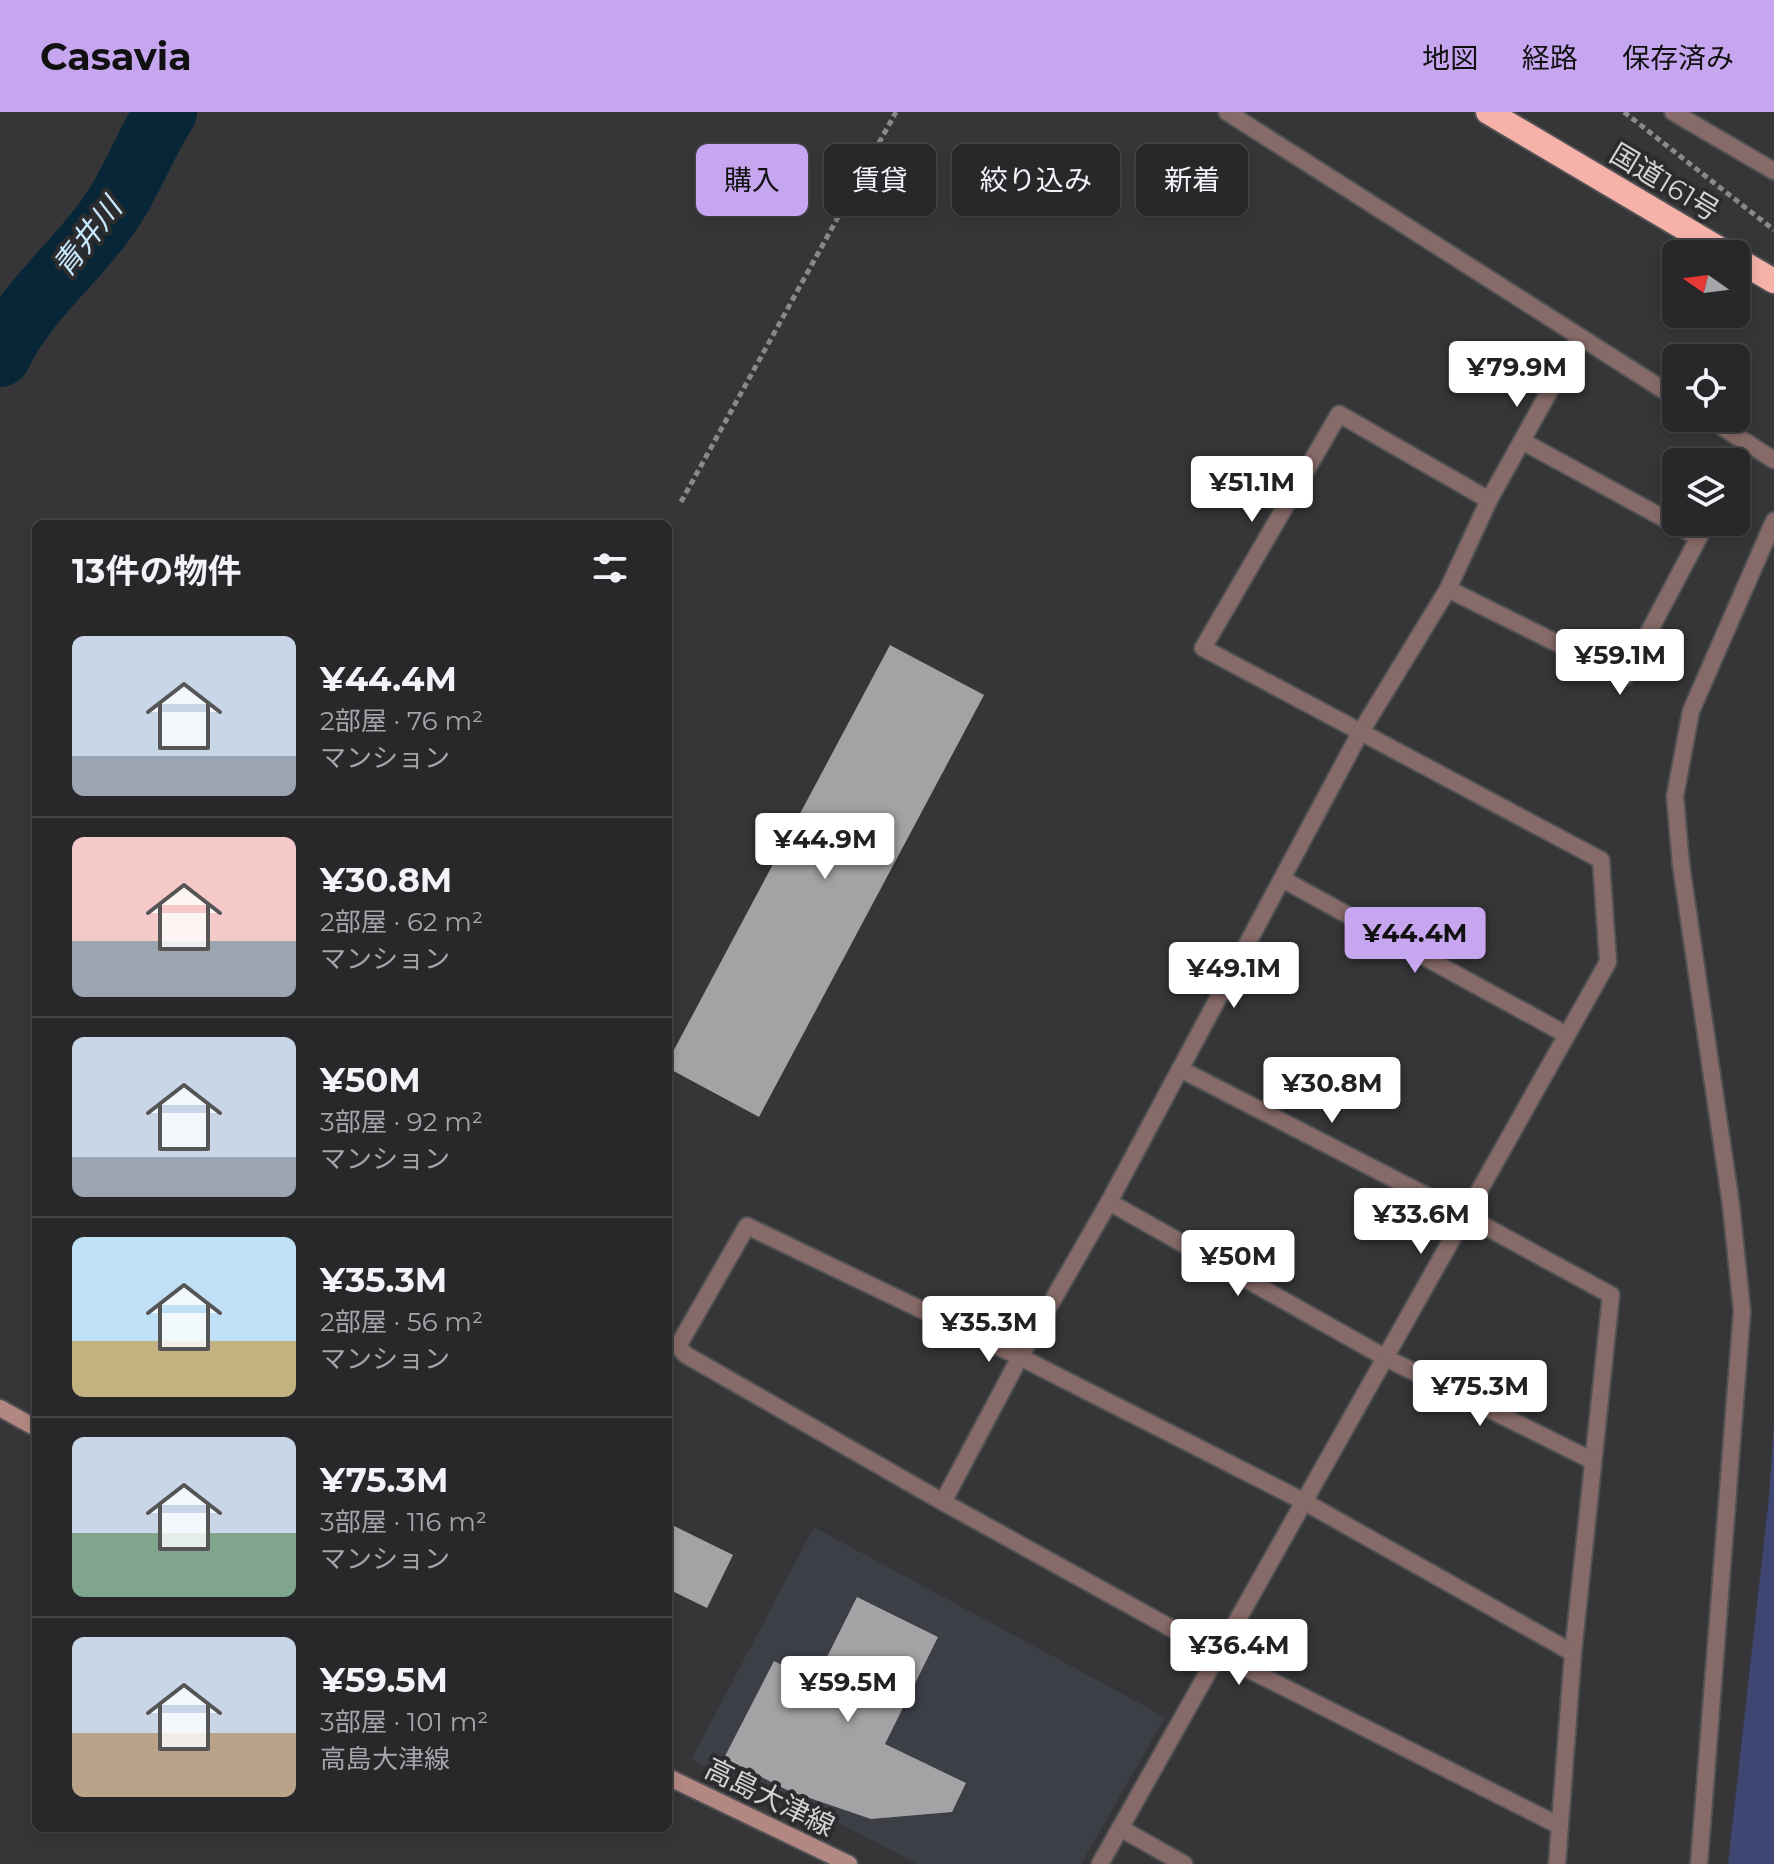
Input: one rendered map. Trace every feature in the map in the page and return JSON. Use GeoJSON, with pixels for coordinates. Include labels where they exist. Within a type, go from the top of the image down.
{"type":"FeatureCollection","features":[{"type":"Feature","properties":{"kind":"highway","name":"国道161号"},"geometry":{"type":"LineString","coordinates":[[1488,112],[1704,240]]}},
{"type":"Feature","properties":{"kind":"highway","name":"国道161号"},"geometry":{"type":"LineString","coordinates":[[1750,267],[1774,281]]}},
{"type":"Feature","properties":{"kind":"main road"},"geometry":{"type":"LineString","coordinates":[[0,1408],[32,1426]]}},
{"type":"Feature","properties":{"kind":"main road","name":"高島大津線"},"geometry":{"type":"LineString","coordinates":[[672,1779],[849,1864]]}},
{"type":"Feature","properties":{"kind":"street"},"geometry":{"type":"LineString","coordinates":[[1227,112],[1662,389]]}},
{"type":"Feature","properties":{"kind":"street"},"geometry":{"type":"LineString","coordinates":[[1673,112],[1774,171]]}},
{"type":"Feature","properties":{"kind":"street"},"geometry":{"type":"LineString","coordinates":[[943,1502],[1020,1357],[1109,1202],[1360,733],[1448,589],[1489,500],[1579,338]]}},
{"type":"Feature","properties":{"kind":"street"},"geometry":{"type":"LineString","coordinates":[[1100,1864],[1608,962],[1601,860],[1203,648],[1339,414],[1489,500]]}},
{"type":"Feature","properties":{"kind":"street"},"geometry":{"type":"LineString","coordinates":[[1730,432],[1774,460]]}},
{"type":"Feature","properties":{"kind":"street"},"geometry":{"type":"LineString","coordinates":[[1448,589],[1625,677],[1698,537],[1522,441]]}},
{"type":"Feature","properties":{"kind":"street"},"geometry":{"type":"LineString","coordinates":[[1745,448],[1748,443]]}},
{"type":"Feature","properties":{"kind":"street"},"geometry":{"type":"LineString","coordinates":[[1699,1864],[1742,1311],[1731,1205],[1681,865],[1675,796],[1691,711],[1774,521]]}},
{"type":"Feature","properties":{"kind":"street"},"geometry":{"type":"LineString","coordinates":[[1282,879],[1567,1035]]}},
{"type":"Feature","properties":{"kind":"street"},"geometry":{"type":"LineString","coordinates":[[1180,1069],[1466,1216],[1611,1295],[1573,1653],[1557,1864]]}},
{"type":"Feature","properties":{"kind":"street"},"geometry":{"type":"LineString","coordinates":[[1109,1202],[1386,1358],[1593,1461]]}},
{"type":"Feature","properties":{"kind":"street"},"geometry":{"type":"LineString","coordinates":[[1560,1826],[1218,1654],[943,1502],[686,1355],[678,1346],[747,1226],[1020,1357],[1303,1501],[1573,1653]]}},
{"type":"Feature","properties":{"kind":"street"},"geometry":{"type":"LineString","coordinates":[[1120,1828],[1184,1864]]}},
{"type":"Feature","properties":{"kind":"path"},"geometry":{"type":"LineString","coordinates":[[681,502],[896,112]]}},
{"type":"Feature","properties":{"kind":"path"},"geometry":{"type":"LineString","coordinates":[[1624,112],[1774,230]]}},
{"type":"Feature","properties":{"kind":"shaded area"},"geometry":{"type":"Polygon","coordinates":[[[1774,1423],[1774,1864],[1728,1864],[1769,1497],[1774,1423]]]}},
{"type":"Feature","properties":{"kind":"shaded area"},"geometry":{"type":"Polygon","coordinates":[[[814,1527],[1165,1717],[1081,1864],[918,1864],[833,1820],[691,1760],[814,1527]]]}},
{"type":"Feature","properties":{"kind":"building"},"geometry":{"type":"Polygon","coordinates":[[[890,645],[984,695],[759,1117],[672,1070],[672,1054],[890,645]]]}},
{"type":"Feature","properties":{"kind":"building"},"geometry":{"type":"Polygon","coordinates":[[[672,1525],[733,1555],[707,1608],[672,1591],[672,1525]]]}},
{"type":"Feature","properties":{"kind":"building"},"geometry":{"type":"Polygon","coordinates":[[[857,1597],[938,1637],[885,1744],[966,1783],[952,1812],[871,1819],[789,1791],[724,1758],[774,1661],[815,1681],[857,1597]]]}},
{"type":"Feature","properties":{"kind":"waterway","name":"青井川"},"geometry":{"type":"LineString","coordinates":[[0,356],[23,318],[109,215],[166,112]]}}]}
